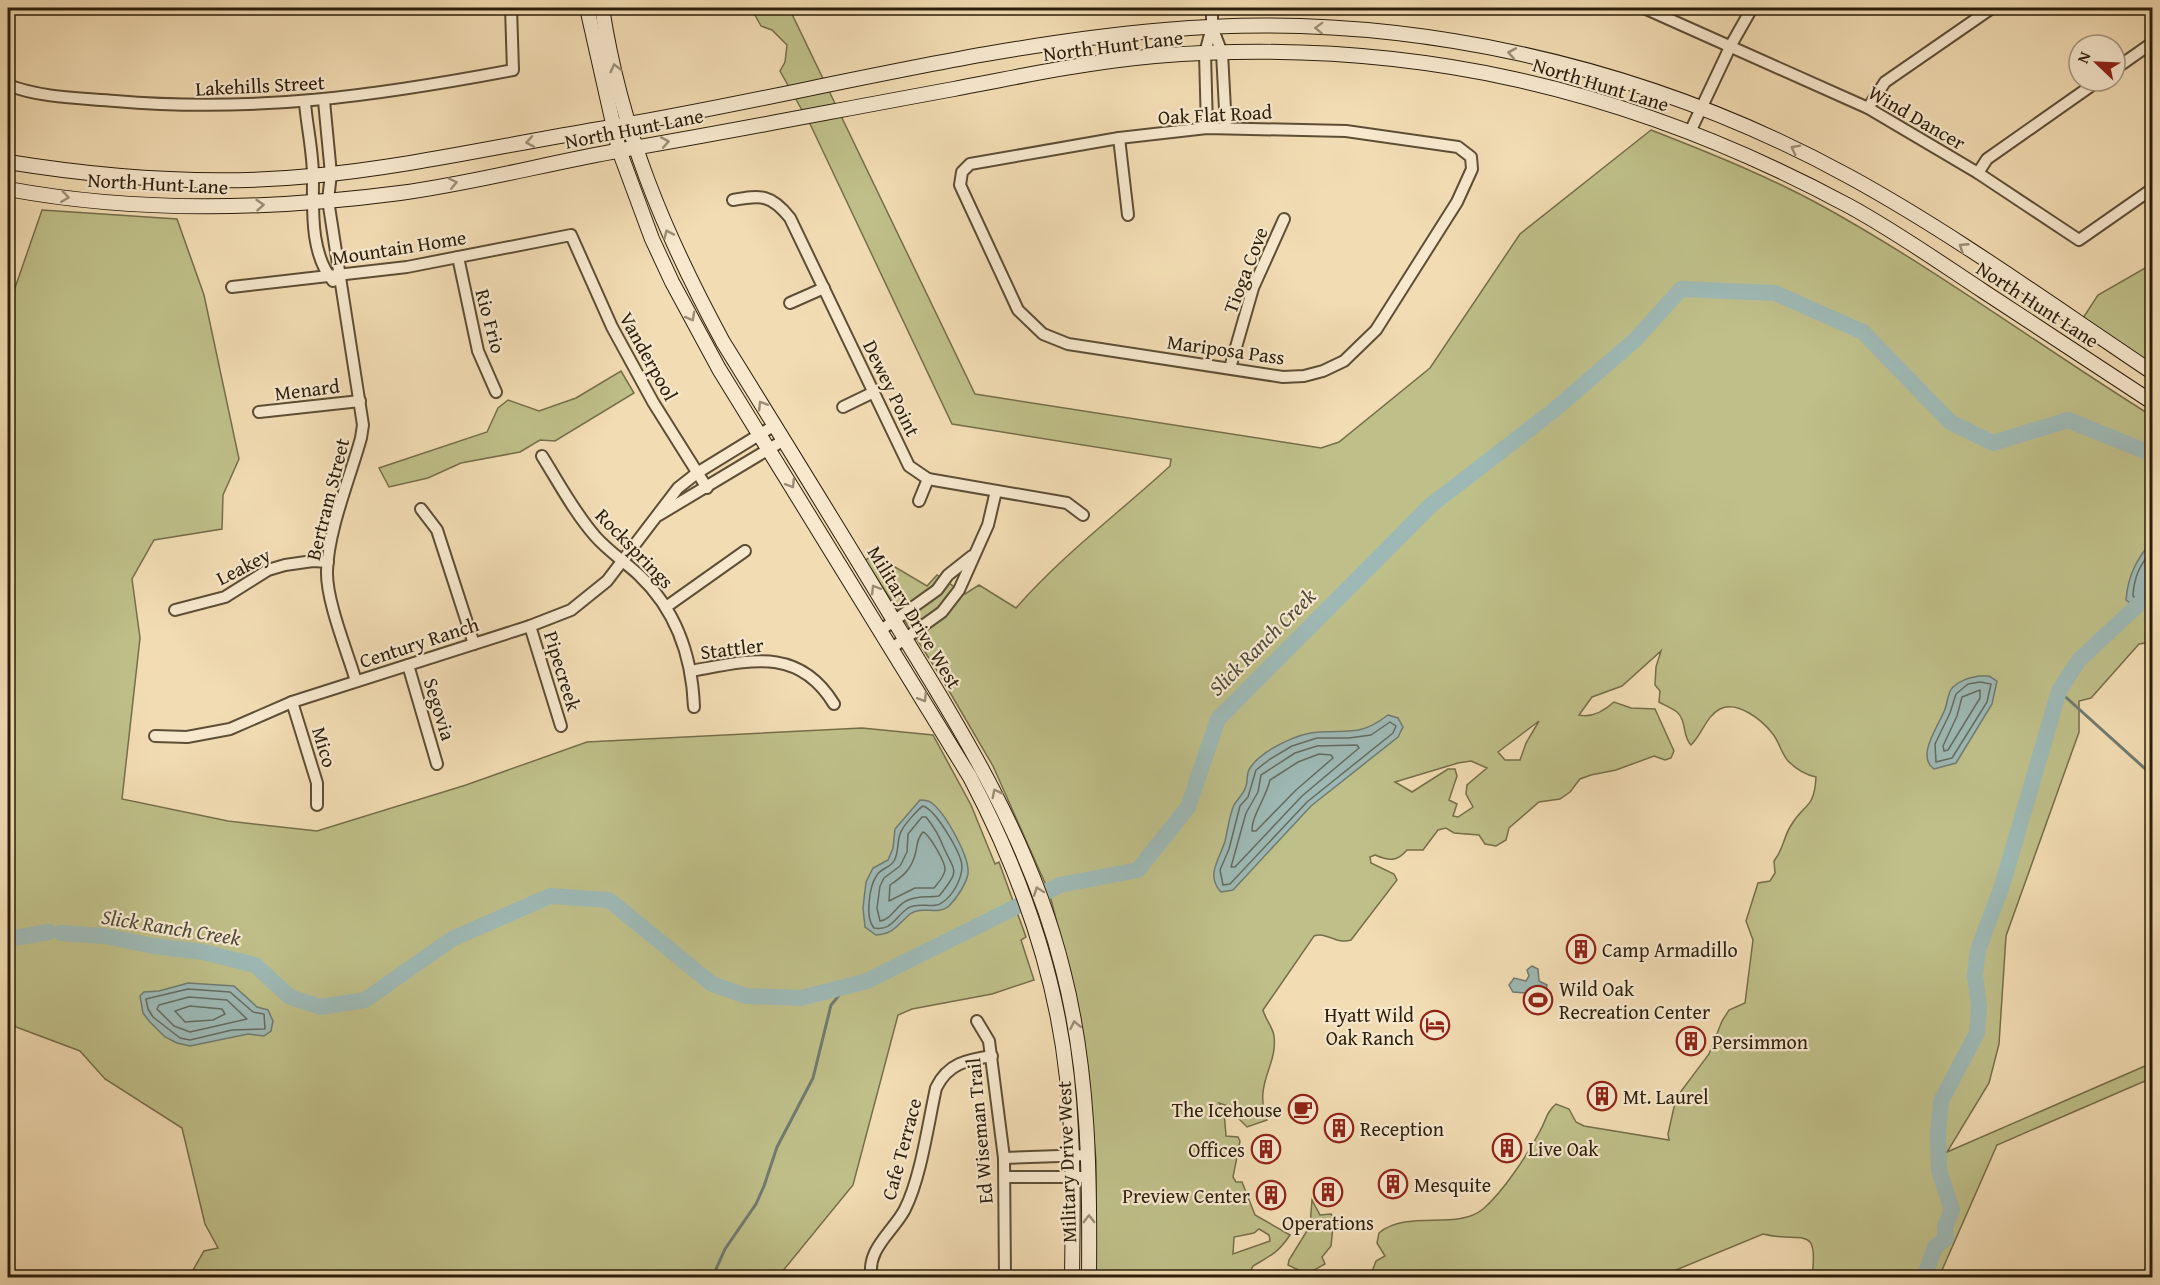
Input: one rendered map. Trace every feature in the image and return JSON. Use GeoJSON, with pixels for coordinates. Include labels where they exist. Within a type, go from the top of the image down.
{"type":"FeatureCollection","features":[{"type":"Feature","properties":{"kind":"main road","name":"Military Drive West"},"geometry":{"type":"LineString","coordinates":[[587,8],[619,150],[652,239],[672,282],[719,369],[970,777],[991,817],[1026,901],[1052,988],[1065,1066],[1072,1155],[1072,1278]]}},
{"type":"Feature","properties":{"kind":"main road","name":"Military Drive West"},"geometry":{"type":"LineString","coordinates":[[602,8],[634,148],[656,206],[695,291],[723,342],[975,753],[1021,846],[1064,970],[1077,1037],[1089,1155],[1089,1278]]}},
{"type":"Feature","properties":{"kind":"main road","name":"North Hunt Lane"},"geometry":{"type":"LineString","coordinates":[[8,162],[63,171],[129,177],[225,179],[313,176],[392,166],[629,125],[967,59],[1088,38],[1212,27],[1328,29],[1413,35],[1521,54],[1577,68],[1701,108],[1781,142],[1851,178],[1932,227],[2152,372]]}},
{"type":"Feature","properties":{"kind":"main road","name":"North Hunt Lane"},"geometry":{"type":"LineString","coordinates":[[8,189],[99,201],[159,205],[239,207],[327,200],[429,188],[619,150],[1116,60],[1259,51],[1341,54],[1419,62],[1499,75],[1578,94],[1646,114],[1743,153],[1821,192],[1917,248],[2152,402]]}},
{"type":"Feature","properties":{"kind":"main road"},"geometry":{"type":"LineString","coordinates":[[967,59],[973,85]]}},
{"type":"Feature","properties":{"kind":"main road"},"geometry":{"type":"LineString","coordinates":[[1917,248],[1932,227]]}},
{"type":"Feature","properties":{"kind":"street","name":"Lakehills Street"},"geometry":{"type":"LineString","coordinates":[[8,85],[69,98],[160,105],[324,101],[513,70],[511,8]]}},
{"type":"Feature","properties":{"kind":"street"},"geometry":{"type":"LineString","coordinates":[[1207,128],[1205,54],[1212,27],[1212,8]]}},
{"type":"Feature","properties":{"kind":"street","name":"Wind Dancer"},"geometry":{"type":"LineString","coordinates":[[1644,8],[1868,108],[1978,172],[2079,240],[2152,189]]}},
{"type":"Feature","properties":{"kind":"street"},"geometry":{"type":"LineString","coordinates":[[1690,132],[1731,45],[1752,8]]}},
{"type":"Feature","properties":{"kind":"street"},"geometry":{"type":"LineString","coordinates":[[1868,108],[1885,82],[1992,8]]}},
{"type":"Feature","properties":{"kind":"street"},"geometry":{"type":"LineString","coordinates":[[1212,27],[1222,53],[1226,128]]}},
{"type":"Feature","properties":{"kind":"street"},"geometry":{"type":"LineString","coordinates":[[2127,61],[2152,43]]}},
{"type":"Feature","properties":{"kind":"street"},"geometry":{"type":"LineString","coordinates":[[1978,172],[1987,159],[2081,93]]}},
{"type":"Feature","properties":{"kind":"street"},"geometry":{"type":"LineString","coordinates":[[1206,98],[1224,97]]}},
{"type":"Feature","properties":{"kind":"street","name":"Bertram Street"},"geometry":{"type":"LineString","coordinates":[[324,101],[331,174],[327,200],[332,228],[333,275]]}},
{"type":"Feature","properties":{"kind":"street","name":"Bertram Street"},"geometry":{"type":"LineString","coordinates":[[305,103],[313,176],[311,201],[321,259],[339,288],[360,400],[361,438],[330,543],[327,562],[330,594],[356,681]]}},
{"type":"Feature","properties":{"kind":"street","name":"Oak Flat Road"},"geometry":{"type":"LineString","coordinates":[[962,172],[970,164],[1119,138],[1207,128],[1346,131],[1458,147],[1471,157]]}},
{"type":"Feature","properties":{"kind":"street"},"geometry":{"type":"LineString","coordinates":[[1119,138],[1128,215]]}},
{"type":"Feature","properties":{"kind":"street"},"geometry":{"type":"LineString","coordinates":[[310,148],[328,146]]}},
{"type":"Feature","properties":{"kind":"street","name":"Mariposa Pass"},"geometry":{"type":"LineString","coordinates":[[962,172],[960,185],[1018,310],[1043,334],[1068,344],[1283,377],[1304,376],[1323,371],[1344,361],[1376,330],[1457,202],[1472,170],[1471,157]]}},
{"type":"Feature","properties":{"kind":"street","name":"Dewey Point"},"geometry":{"type":"LineString","coordinates":[[733,200],[755,196],[768,198],[779,204],[790,218],[909,466],[928,479]]}},
{"type":"Feature","properties":{"kind":"street","name":"Tioga Cove"},"geometry":{"type":"LineString","coordinates":[[1230,368],[1253,288],[1284,219]]}},
{"type":"Feature","properties":{"kind":"street"},"geometry":{"type":"LineString","coordinates":[[316,231],[332,228]]}},
{"type":"Feature","properties":{"kind":"street","name":"Mountain Home"},"geometry":{"type":"LineString","coordinates":[[232,287],[407,267],[571,235]]}},
{"type":"Feature","properties":{"kind":"street","name":"Vanderpool"},"geometry":{"type":"LineString","coordinates":[[571,235],[612,327],[707,488]]}},
{"type":"Feature","properties":{"kind":"street","name":"Rio Frio"},"geometry":{"type":"LineString","coordinates":[[458,257],[478,351],[496,392]]}},
{"type":"Feature","properties":{"kind":"street"},"geometry":{"type":"LineString","coordinates":[[790,303],[824,288]]}},
{"type":"Feature","properties":{"kind":"street"},"geometry":{"type":"LineString","coordinates":[[843,407],[874,392]]}},
{"type":"Feature","properties":{"kind":"street","name":"Menard"},"geometry":{"type":"LineString","coordinates":[[259,412],[360,400]]}},
{"type":"Feature","properties":{"kind":"street","name":"Century Ranch"},"geometry":{"type":"LineString","coordinates":[[155,736],[187,738],[214,734],[292,702],[558,617],[584,602],[607,581],[678,488],[697,473],[775,425]]}},
{"type":"Feature","properties":{"kind":"street","name":"Century Ranch"},"geometry":{"type":"LineString","coordinates":[[656,516],[707,488],[784,440]]}},
{"type":"Feature","properties":{"kind":"street"},"geometry":{"type":"LineString","coordinates":[[736,449],[746,464]]}},
{"type":"Feature","properties":{"kind":"street","name":"Rocksprings"},"geometry":{"type":"LineString","coordinates":[[542,456],[587,527],[650,586],[666,607],[680,634],[691,671],[694,707]]}},
{"type":"Feature","properties":{"kind":"street"},"geometry":{"type":"LineString","coordinates":[[919,501],[928,479],[1067,502],[1083,515]]}},
{"type":"Feature","properties":{"kind":"street"},"geometry":{"type":"LineString","coordinates":[[892,648],[950,604],[959,590],[988,525],[996,491]]}},
{"type":"Feature","properties":{"kind":"street"},"geometry":{"type":"LineString","coordinates":[[421,509],[437,530],[474,644]]}},
{"type":"Feature","properties":{"kind":"street"},"geometry":{"type":"LineString","coordinates":[[666,607],[745,551]]}},
{"type":"Feature","properties":{"kind":"street"},"geometry":{"type":"LineString","coordinates":[[880,630],[937,590],[948,575],[973,556]]}},
{"type":"Feature","properties":{"kind":"street","name":"Leakey"},"geometry":{"type":"LineString","coordinates":[[175,610],[225,597],[268,570],[313,561],[327,562]]}},
{"type":"Feature","properties":{"kind":"street"},"geometry":{"type":"LineString","coordinates":[[937,590],[950,604]]}},
{"type":"Feature","properties":{"kind":"street","name":"Pipecreek"},"geometry":{"type":"LineString","coordinates":[[530,626],[561,726]]}},
{"type":"Feature","properties":{"kind":"street","name":"Stattler"},"geometry":{"type":"LineString","coordinates":[[691,671],[746,661],[780,662],[811,677],[834,704]]}},
{"type":"Feature","properties":{"kind":"street","name":"Segovia"},"geometry":{"type":"LineString","coordinates":[[408,665],[437,764]]}},
{"type":"Feature","properties":{"kind":"street","name":"Mico"},"geometry":{"type":"LineString","coordinates":[[292,702],[317,783],[317,805]]}},
{"type":"Feature","properties":{"kind":"street","name":"Ed Wiseman Trail"},"geometry":{"type":"LineString","coordinates":[[977,1022],[989,1041],[992,1056],[1004,1158],[1005,1278]]}},
{"type":"Feature","properties":{"kind":"street","name":"Cafe Terrace"},"geometry":{"type":"LineString","coordinates":[[872,1278],[872,1260],[875,1251],[900,1218],[910,1196],[936,1088],[942,1076],[952,1066],[964,1061],[992,1056]]}},
{"type":"Feature","properties":{"kind":"street"},"geometry":{"type":"LineString","coordinates":[[1004,1158],[1089,1155]]}},
{"type":"Feature","properties":{"kind":"street"},"geometry":{"type":"LineString","coordinates":[[1042,1156],[1043,1176]]}},
{"type":"Feature","properties":{"kind":"street"},"geometry":{"type":"LineString","coordinates":[[1005,1177],[1089,1177]]}},
{"type":"Feature","properties":{"kind":"green space"},"geometry":{"type":"Polygon","coordinates":[[[751,8],[789,8],[975,394],[1321,448],[1339,442],[1430,368],[1520,234],[1651,130],[1762,176],[1826,208],[1950,284],[2152,416],[2152,642],[2139,644],[2091,698],[2079,701],[2079,732],[2006,936],[1999,1044],[1989,1083],[1947,1152],[2152,1063],[2152,1078],[1997,1145],[1939,1277],[1812,1277],[1814,1260],[1810,1242],[1797,1237],[1763,1234],[1659,1277],[1370,1277],[1376,1261],[1385,1256],[1377,1243],[1379,1233],[1404,1222],[1460,1219],[1483,1209],[1499,1193],[1514,1172],[1535,1140],[1548,1113],[1556,1104],[1569,1109],[1576,1122],[1584,1126],[1669,1140],[1668,1134],[1676,1098],[1709,1054],[1722,1021],[1729,1010],[1745,1003],[1753,940],[1746,921],[1758,883],[1770,881],[1775,873],[1774,861],[1790,827],[1811,801],[1816,777],[1794,767],[1788,761],[1774,736],[1762,722],[1734,707],[1715,712],[1691,745],[1686,737],[1680,716],[1659,702],[1660,691],[1655,685],[1656,667],[1661,651],[1622,686],[1592,697],[1579,715],[1589,716],[1598,713],[1614,702],[1631,708],[1655,709],[1674,751],[1671,758],[1665,760],[1654,756],[1616,770],[1580,779],[1570,792],[1560,799],[1539,802],[1509,828],[1506,840],[1496,846],[1485,844],[1479,835],[1454,833],[1446,828],[1438,830],[1423,850],[1407,850],[1400,857],[1392,859],[1375,855],[1370,857],[1371,863],[1394,874],[1397,880],[1351,940],[1341,941],[1323,935],[1314,936],[1263,1010],[1274,1036],[1273,1057],[1263,1095],[1263,1107],[1267,1120],[1247,1127],[1225,1105],[1219,1103],[1224,1111],[1226,1136],[1238,1137],[1240,1141],[1233,1177],[1236,1182],[1242,1182],[1255,1215],[1290,1235],[1282,1246],[1253,1266],[1248,1277],[1096,1277],[1096,1160],[1089,1088],[1069,968],[1049,892],[993,766],[938,672],[865,560],[875,555],[927,586],[937,575],[965,594],[979,585],[1016,608],[1071,552],[1170,466],[1171,459],[952,424],[811,126],[780,71],[785,62],[787,45],[772,30],[761,26],[751,8]],[[1539,721],[1498,752],[1505,760],[1520,760],[1526,743],[1539,721]],[[1471,761],[1395,782],[1412,792],[1448,769],[1455,769],[1457,776],[1449,800],[1457,804],[1453,816],[1458,817],[1473,807],[1466,794],[1467,785],[1487,768],[1471,761]],[[1259,1229],[1254,1233],[1234,1237],[1233,1254],[1270,1241],[1269,1235],[1259,1229]]]}},
{"type":"Feature","properties":{"kind":"green space"},"geometry":{"type":"Polygon","coordinates":[[[42,210],[177,219],[204,295],[239,459],[223,495],[222,529],[154,540],[132,579],[140,638],[122,799],[228,821],[317,831],[466,785],[587,742],[862,728],[933,735],[971,805],[995,864],[999,862],[1026,937],[1021,940],[1034,980],[992,994],[912,1009],[898,1015],[853,1185],[777,1278],[189,1277],[204,1251],[218,1248],[205,1224],[182,1128],[105,1079],[80,1051],[8,1024],[8,308],[42,210]]]}},
{"type":"Feature","properties":{"kind":"green space"},"geometry":{"type":"Polygon","coordinates":[[[2152,264],[2152,364],[2083,318],[2098,295],[2152,264]]]}},
{"type":"Feature","properties":{"kind":"green space"},"geometry":{"type":"Polygon","coordinates":[[[621,371],[634,393],[555,441],[540,440],[520,452],[461,463],[428,478],[389,487],[379,468],[487,432],[498,408],[508,400],[539,411],[576,398],[621,371]]]}},
{"type":"Feature","properties":{"kind":"green space"},"geometry":{"type":"Polygon","coordinates":[[[1312,1200],[1320,1215],[1331,1214],[1338,1224],[1333,1226],[1331,1246],[1322,1257],[1325,1264],[1307,1274],[1288,1265],[1310,1226],[1312,1200]]]}},
{"type":"Feature","properties":{"kind":"water"},"geometry":{"type":"Polygon","coordinates":[[[2152,540],[2152,601],[2133,605],[2126,600],[2131,575],[2152,540]]]}},
{"type":"Feature","properties":{"kind":"water"},"geometry":{"type":"Polygon","coordinates":[[[1979,676],[1989,676],[1997,681],[1992,704],[1956,763],[1934,769],[1927,756],[1928,748],[1950,692],[1959,683],[1979,676]]]}},
{"type":"Feature","properties":{"kind":"water"},"geometry":{"type":"Polygon","coordinates":[[[1388,715],[1398,718],[1403,727],[1398,737],[1311,806],[1233,890],[1221,892],[1214,879],[1215,867],[1225,841],[1232,809],[1245,789],[1249,770],[1256,761],[1281,744],[1301,736],[1319,732],[1355,731],[1370,726],[1388,715]]]}},
{"type":"Feature","properties":{"kind":"water"},"geometry":{"type":"Polygon","coordinates":[[[920,800],[933,804],[950,826],[965,857],[968,867],[967,878],[958,895],[945,909],[915,911],[891,931],[876,935],[865,927],[863,908],[866,882],[873,868],[888,860],[893,848],[895,829],[920,800]]]}},
{"type":"Feature","properties":{"kind":"water"},"geometry":{"type":"Polygon","coordinates":[[[1532,966],[1538,969],[1539,981],[1547,985],[1546,992],[1532,993],[1532,999],[1528,999],[1526,993],[1513,992],[1509,985],[1514,978],[1526,981],[1529,976],[1527,970],[1532,966]]]}},
{"type":"Feature","properties":{"kind":"water"},"geometry":{"type":"Polygon","coordinates":[[[188,983],[234,986],[257,1007],[268,1010],[273,1021],[271,1031],[264,1036],[248,1034],[190,1046],[165,1037],[143,1013],[140,996],[144,992],[159,991],[188,983]]]}},
{"type":"Feature","properties":{"kind":"waterway","name":"Slick Ranch Creek"},"geometry":{"type":"LineString","coordinates":[[61,933],[105,936],[153,946],[203,952],[255,965],[290,997],[321,1007],[365,1000],[452,939],[550,896],[609,900],[712,984],[746,996],[801,998],[867,981],[1060,885],[1138,870],[1188,807],[1218,719],[1431,505],[1553,411],[1635,340],[1681,289],[1775,293],[1863,332],[1950,422],[1993,443],[2068,420],[2152,454]]}},
{"type":"Feature","properties":{"kind":"waterway"},"geometry":{"type":"LineString","coordinates":[[1924,1278],[1935,1247],[1946,1238],[1945,1227],[1952,1210],[1939,1170],[1938,1133],[1941,1101],[1977,1033],[1979,1007],[1975,975],[1978,950],[2002,886],[2059,691],[2079,660],[2152,592]]}},
{"type":"Feature","properties":{"kind":"waterway"},"geometry":{"type":"LineString","coordinates":[[2059,691],[2152,775]]}},
{"type":"Feature","properties":{"kind":"waterway","name":"Slick Ranch Creek"},"geometry":{"type":"LineString","coordinates":[[8,939],[49,932]]}},
{"type":"Feature","properties":{"kind":"waterway"},"geometry":{"type":"LineString","coordinates":[[712,1278],[725,1249],[756,1204],[777,1147],[813,1078],[831,1005],[846,987]]}},
{"type":"Feature","properties":{"kind":"place","name":"Camp Armadillo"},"geometry":{"type":"Point","coordinates":[1581,949]}},
{"type":"Feature","properties":{"kind":"place","name":"Wild Oak Recreation Center"},"geometry":{"type":"Point","coordinates":[1538,1000]}},
{"type":"Feature","properties":{"kind":"place","name":"Hyatt Wild Oak Ranch"},"geometry":{"type":"Point","coordinates":[1435,1025]}},
{"type":"Feature","properties":{"kind":"place","name":"Persimmon"},"geometry":{"type":"Point","coordinates":[1691,1041]}},
{"type":"Feature","properties":{"kind":"place","name":"Mt. Laurel"},"geometry":{"type":"Point","coordinates":[1602,1096]}},
{"type":"Feature","properties":{"kind":"place","name":"The Icehouse"},"geometry":{"type":"Point","coordinates":[1303,1109]}},
{"type":"Feature","properties":{"kind":"place","name":"Reception"},"geometry":{"type":"Point","coordinates":[1339,1128]}},
{"type":"Feature","properties":{"kind":"place","name":"Live Oak"},"geometry":{"type":"Point","coordinates":[1507,1148]}},
{"type":"Feature","properties":{"kind":"place","name":"Offices"},"geometry":{"type":"Point","coordinates":[1266,1149]}},
{"type":"Feature","properties":{"kind":"place","name":"Mesquite"},"geometry":{"type":"Point","coordinates":[1393,1184]}},
{"type":"Feature","properties":{"kind":"place","name":"Operations"},"geometry":{"type":"Point","coordinates":[1328,1192]}},
{"type":"Feature","properties":{"kind":"place","name":"Preview Center"},"geometry":{"type":"Point","coordinates":[1271,1195]}}]}
